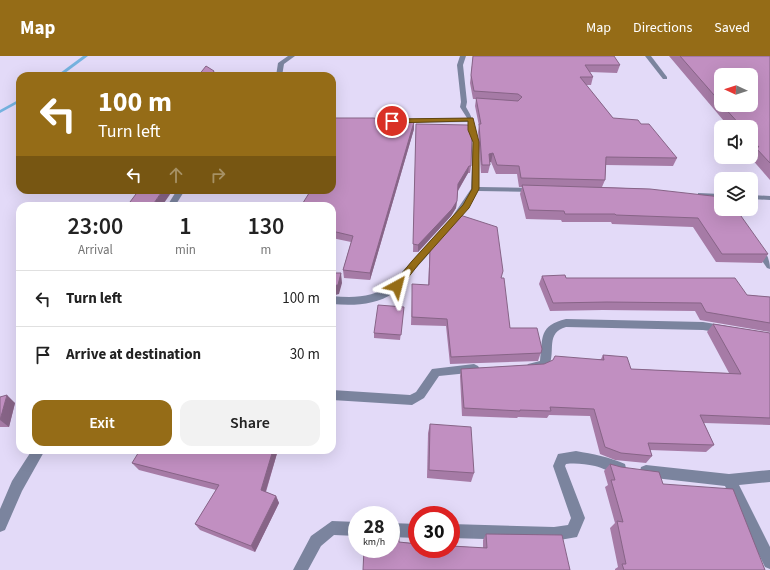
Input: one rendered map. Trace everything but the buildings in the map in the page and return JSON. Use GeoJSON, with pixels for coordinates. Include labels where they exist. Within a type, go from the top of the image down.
{"type":"FeatureCollection","features":[{"type":"Feature","properties":{"kind":"street"},"geometry":{"type":"LineString","coordinates":[[279,72],[281,63],[292,56]]}},
{"type":"Feature","properties":{"kind":"street"},"geometry":{"type":"LineString","coordinates":[[336,300],[367,301],[385,294],[397,286],[415,263],[466,206],[475,189],[476,142],[471,130],[471,120],[464,112],[462,107],[468,103],[460,65],[463,56]]}},
{"type":"Feature","properties":{"kind":"street"},"geometry":{"type":"LineString","coordinates":[[648,56],[665,78]]}},
{"type":"Feature","properties":{"kind":"street"},"geometry":{"type":"LineString","coordinates":[[379,121],[471,120]]}},
{"type":"Feature","properties":{"kind":"street"},"geometry":{"type":"LineString","coordinates":[[475,189],[545,190]]}},
{"type":"Feature","properties":{"kind":"street"},"geometry":{"type":"LineString","coordinates":[[688,195],[714,197]]}},
{"type":"Feature","properties":{"kind":"street"},"geometry":{"type":"LineString","coordinates":[[758,197],[770,198]]}},
{"type":"Feature","properties":{"kind":"street"},"geometry":{"type":"LineString","coordinates":[[752,241],[770,266]]}},
{"type":"Feature","properties":{"kind":"street"},"geometry":{"type":"LineString","coordinates":[[522,367],[541,366],[545,363],[549,333],[554,326],[566,323],[703,326],[736,331]]}},
{"type":"Feature","properties":{"kind":"street"},"geometry":{"type":"LineString","coordinates":[[336,395],[412,400],[420,395],[436,372],[488,368]]}},
{"type":"Feature","properties":{"kind":"street"},"geometry":{"type":"LineString","coordinates":[[0,525],[17,486],[37,454]]}},
{"type":"Feature","properties":{"kind":"street"},"geometry":{"type":"LineString","coordinates":[[460,532],[554,534],[572,532],[578,518],[559,466],[562,458],[576,457],[594,460],[615,468],[730,480],[770,476]]}},
{"type":"Feature","properties":{"kind":"street"},"geometry":{"type":"LineString","coordinates":[[730,480],[770,562]]}},
{"type":"Feature","properties":{"kind":"street"},"geometry":{"type":"LineString","coordinates":[[300,570],[316,541],[332,528],[348,529]]}},
{"type":"Feature","properties":{"kind":"waterway"},"geometry":{"type":"LineString","coordinates":[[64,72],[86,56]]}},
{"type":"Feature","properties":{"kind":"waterway"},"geometry":{"type":"LineString","coordinates":[[0,112],[16,102]]}},
{"type":"Feature","properties":{"kind":"route"},"geometry":{"type":"LineString","coordinates":[[392,121],[435,119],[471,120],[471,130],[475,135],[476,142],[475,189],[466,206],[415,263],[397,286]]}}]}
